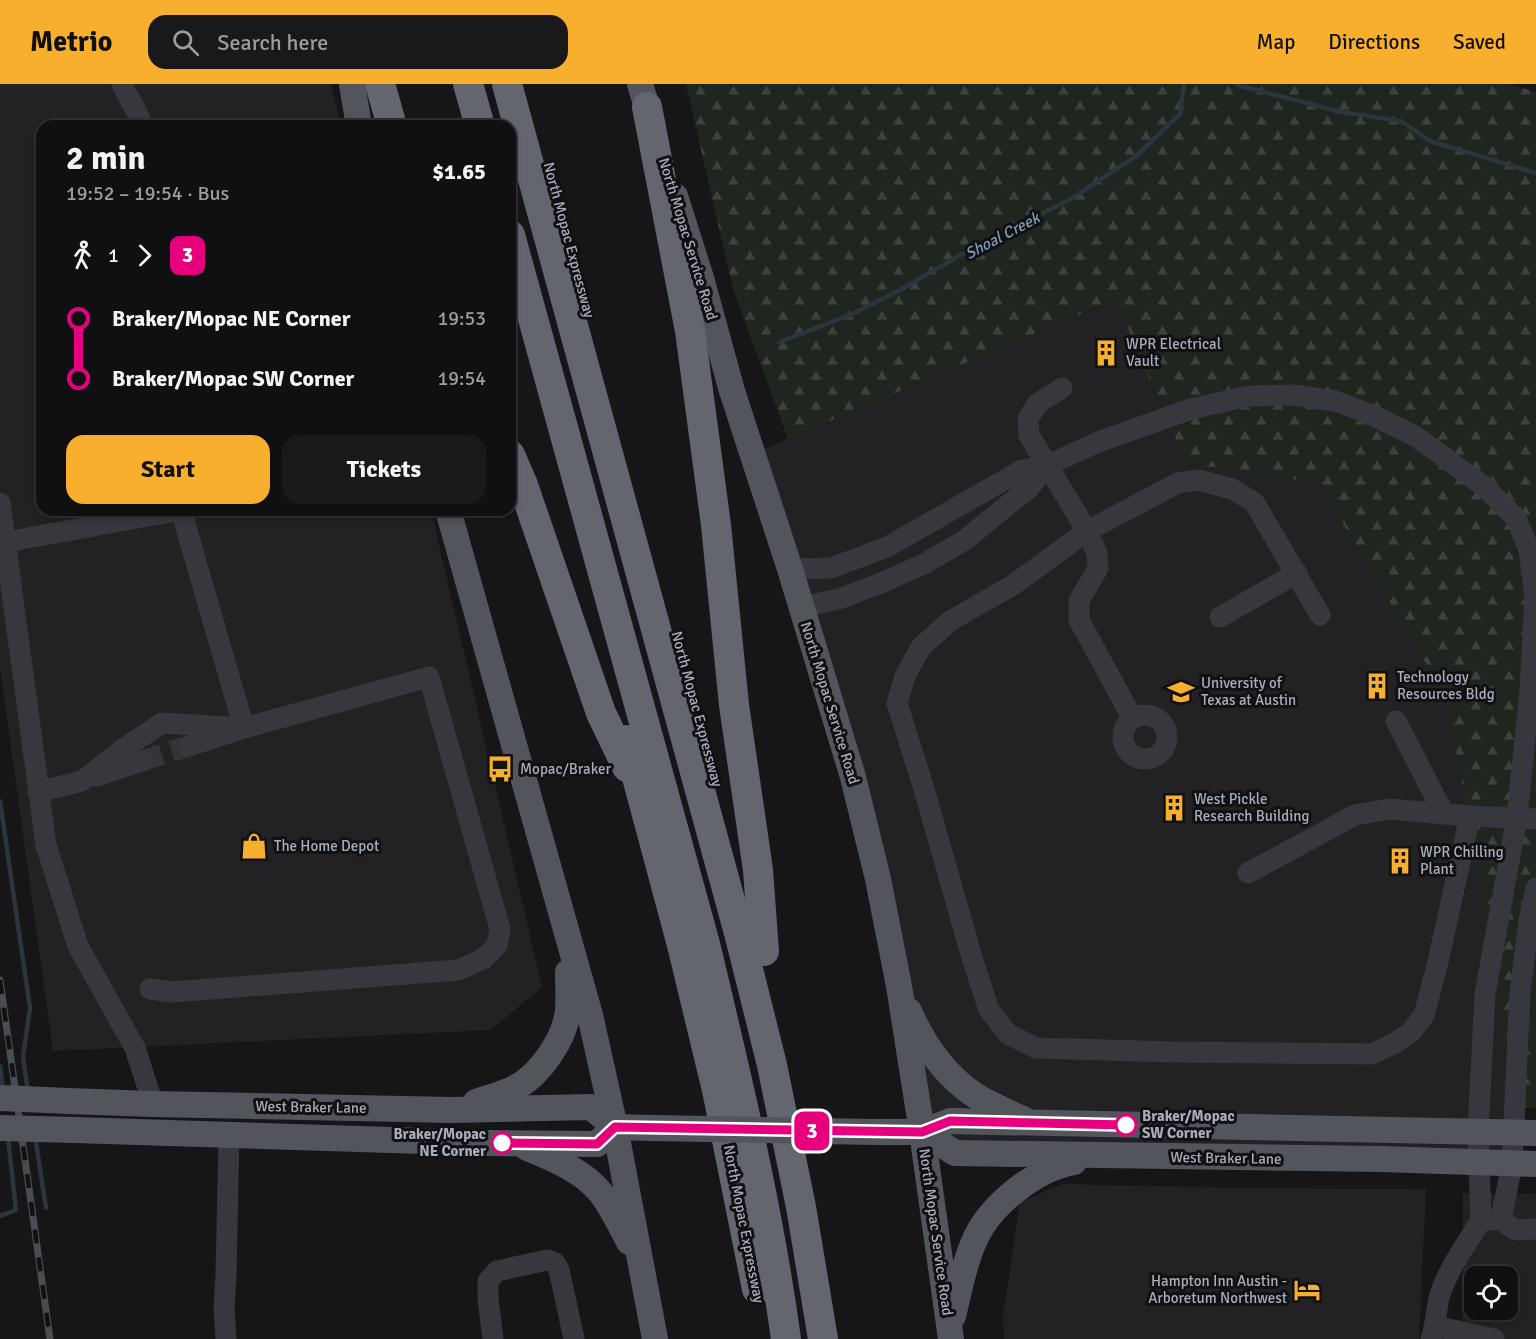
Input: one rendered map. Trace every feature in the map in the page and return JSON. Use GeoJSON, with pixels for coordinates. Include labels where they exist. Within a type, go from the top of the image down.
{"type":"FeatureCollection","features":[{"type":"Feature","properties":{"kind":"highway"},"geometry":{"type":"LineString","coordinates":[[380,84],[390,120]]}},
{"type":"Feature","properties":{"kind":"highway"},"geometry":{"type":"LineString","coordinates":[[448,84],[458,120]]}},
{"type":"Feature","properties":{"kind":"highway"},"geometry":{"type":"LineString","coordinates":[[468,84],[478,120]]}},
{"type":"Feature","properties":{"kind":"highway"},"geometry":{"type":"LineString","coordinates":[[507,84],[739,933],[777,1087],[801,1207],[823,1339]]}},
{"type":"Feature","properties":{"kind":"highway","name":"North Mopac Expressway"},"geometry":{"type":"LineString","coordinates":[[527,84],[764,951],[816,1187],[842,1339]]}},
{"type":"Feature","properties":{"kind":"highway"},"geometry":{"type":"LineString","coordinates":[[644,95],[691,343],[716,525],[734,705],[758,870],[764,951]]}},
{"type":"Feature","properties":{"kind":"highway"},"geometry":{"type":"LineString","coordinates":[[516,257],[705,944],[732,1055],[763,1202],[786,1339]]}},
{"type":"Feature","properties":{"kind":"highway","name":"North Mopac Expressway"},"geometry":{"type":"LineString","coordinates":[[516,332],[682,945],[717,1090],[766,1339]]}},
{"type":"Feature","properties":{"kind":"highway"},"geometry":{"type":"LineString","coordinates":[[516,469],[602,713],[646,808]]}},
{"type":"Feature","properties":{"kind":"main road"},"geometry":{"type":"LineString","coordinates":[[352,84],[358,120]]}},
{"type":"Feature","properties":{"kind":"main road","name":"North Mopac Service Road"},"geometry":{"type":"LineString","coordinates":[[644,95],[701,278],[732,391],[790,569],[853,777],[878,879],[899,986],[950,1336]]}},
{"type":"Feature","properties":{"kind":"main road"},"geometry":{"type":"LineString","coordinates":[[450,516],[590,1015],[626,1128],[641,1264],[654,1339]]}},
{"type":"Feature","properties":{"kind":"main road"},"geometry":{"type":"LineString","coordinates":[[453,1110],[516,1088],[533,1075],[561,1037],[568,1011],[565,928]]}},
{"type":"Feature","properties":{"kind":"main road"},"geometry":{"type":"LineString","coordinates":[[899,986],[916,1029],[955,1081],[977,1096],[1028,1122]]}},
{"type":"Feature","properties":{"kind":"main road","name":"West Braker Lane"},"geometry":{"type":"LineString","coordinates":[[0,1098],[153,1104],[453,1110],[591,1107],[626,1128]]}},
{"type":"Feature","properties":{"kind":"main road","name":"West Braker Lane"},"geometry":{"type":"LineString","coordinates":[[0,1128],[229,1136],[597,1144],[626,1128],[922,1132],[950,1121],[1525,1133]]}},
{"type":"Feature","properties":{"kind":"main road"},"geometry":{"type":"LineString","coordinates":[[1203,1157],[1214,1144],[1224,1140],[1290,1142],[1317,1137],[1331,1129]]}},
{"type":"Feature","properties":{"kind":"main road","name":"West Braker Lane"},"geometry":{"type":"LineString","coordinates":[[922,1132],[955,1153],[1381,1159],[1524,1164]]}},
{"type":"Feature","properties":{"kind":"main road"},"geometry":{"type":"LineString","coordinates":[[516,1143],[561,1162],[599,1191],[616,1215],[641,1264]]}},
{"type":"Feature","properties":{"kind":"main road"},"geometry":{"type":"LineString","coordinates":[[950,1336],[963,1273],[973,1242],[988,1219],[1011,1194],[1035,1176],[1062,1164],[1104,1156]]}},
{"type":"Feature","properties":{"kind":"street"},"geometry":{"type":"LineString","coordinates":[[122,84],[126,96],[141,120]]}},
{"type":"Feature","properties":{"kind":"street"},"geometry":{"type":"LineString","coordinates":[[1062,388],[1037,404],[1028,419],[1029,435],[1097,553],[1098,568],[1079,601],[1079,620],[1133,718]]}},
{"type":"Feature","properties":{"kind":"street"},"geometry":{"type":"LineString","coordinates":[[790,569],[831,568],[853,561],[887,547],[1022,470],[1046,466],[1098,442],[1191,408],[1249,396],[1294,395],[1335,401],[1379,418],[1415,436],[1485,487],[1516,518],[1529,550],[1535,596],[1527,818],[1485,993],[1478,1132],[1480,1162],[1491,1220]]}},
{"type":"Feature","properties":{"kind":"street"},"geometry":{"type":"LineString","coordinates":[[801,607],[839,599],[924,564],[965,540],[1030,487],[1046,466]]}},
{"type":"Feature","properties":{"kind":"street"},"geometry":{"type":"LineString","coordinates":[[1320,615],[1254,502],[1232,489],[1198,480],[1178,483],[1086,531],[1013,585],[950,621],[921,647],[905,676],[897,703],[989,1010],[1008,1034],[1036,1048],[1372,1054],[1411,1032],[1424,1015],[1470,816]]}},
{"type":"Feature","properties":{"kind":"street"},"geometry":{"type":"LineString","coordinates":[[0,503],[46,845],[78,946],[135,1048],[153,1104]]}},
{"type":"Feature","properties":{"kind":"street"},"geometry":{"type":"LineString","coordinates":[[952,510],[967,529],[965,540]]}},
{"type":"Feature","properties":{"kind":"street"},"geometry":{"type":"LineString","coordinates":[[6,542],[148,516]]}},
{"type":"Feature","properties":{"kind":"street"},"geometry":{"type":"LineString","coordinates":[[183,516],[244,728]]}},
{"type":"Feature","properties":{"kind":"street"},"geometry":{"type":"LineString","coordinates":[[1220,617],[1297,573]]}},
{"type":"Feature","properties":{"kind":"street"},"geometry":{"type":"LineString","coordinates":[[150,989],[172,992],[458,970],[483,959],[497,945],[500,928],[429,677],[244,728],[189,746]]}},
{"type":"Feature","properties":{"kind":"street"},"geometry":{"type":"LineString","coordinates":[[1530,692],[1536,723]]}},
{"type":"Feature","properties":{"kind":"street"},"geometry":{"type":"LineString","coordinates":[[1396,721],[1444,814]]}},
{"type":"Feature","properties":{"kind":"street"},"geometry":{"type":"LineString","coordinates":[[82,781],[123,749],[162,723],[244,728]]}},
{"type":"Feature","properties":{"kind":"street"},"geometry":{"type":"LineString","coordinates":[[38,792],[82,781],[142,761]]}},
{"type":"Feature","properties":{"kind":"street"},"geometry":{"type":"LineString","coordinates":[[1248,873],[1355,815],[1388,809],[1527,818]]}},
{"type":"Feature","properties":{"kind":"street"},"geometry":{"type":"LineString","coordinates":[[1494,1339],[1433,1333],[1446,1278],[1491,1220],[1524,1164],[1520,993],[1529,920],[1536,888]]}},
{"type":"Feature","properties":{"kind":"street"},"geometry":{"type":"LineString","coordinates":[[226,1339],[224,1307],[229,1136]]}},
{"type":"Feature","properties":{"kind":"street"},"geometry":{"type":"LineString","coordinates":[[1491,1220],[1516,1230],[1536,1229]]}},
{"type":"Feature","properties":{"kind":"street"},"geometry":{"type":"LineString","coordinates":[[493,1339],[488,1281],[497,1271],[547,1260],[555,1263],[560,1270],[574,1339]]}},
{"type":"Feature","properties":{"kind":"shaded area"},"geometry":{"type":"Polygon","coordinates":[[[0,84],[331,84],[340,120],[36,120],[36,516],[432,516],[542,987],[491,1030],[53,1051],[0,668],[0,84]]]}},
{"type":"Feature","properties":{"kind":"shaded area","name":"University of Texas at Austin"},"geometry":{"type":"Polygon","coordinates":[[[1115,299],[1167,418],[1516,518],[1512,1164],[955,1153],[922,1132],[899,986],[752,454],[1115,299]]]}},
{"type":"Feature","properties":{"kind":"shaded area"},"geometry":{"type":"Polygon","coordinates":[[[1062,1184],[1426,1189],[1419,1339],[1004,1339],[1003,1317],[1020,1202],[1062,1184]]]}},
{"type":"Feature","properties":{"kind":"shaded area"},"geometry":{"type":"Polygon","coordinates":[[[1463,1193],[1536,1194],[1536,1339],[1463,1339],[1463,1193]]]}},
{"type":"Feature","properties":{"kind":"green space"},"geometry":{"type":"Polygon","coordinates":[[[686,84],[1510,84],[1536,92],[1536,1108],[1520,1108],[1447,699],[1319,483],[1186,463],[1115,299],[788,439],[733,289],[686,84]]]}},
{"type":"Feature","properties":{"kind":"waterway","name":"Shoal Creek"},"geometry":{"type":"LineString","coordinates":[[779,342],[850,315],[902,289],[976,246],[1069,200],[1135,157],[1180,114],[1184,84]]}},
{"type":"Feature","properties":{"kind":"waterway","name":"Shoal Creek"},"geometry":{"type":"LineString","coordinates":[[1237,84],[1341,112],[1401,121],[1430,141],[1536,173]]}},
{"type":"Feature","properties":{"kind":"waterway"},"geometry":{"type":"LineString","coordinates":[[0,801],[30,1008],[23,1057],[28,1092]]}},
{"type":"Feature","properties":{"kind":"waterway"},"geometry":{"type":"LineString","coordinates":[[0,1066],[3,1090]]}},
{"type":"Feature","properties":{"kind":"waterway"},"geometry":{"type":"LineString","coordinates":[[35,1136],[46,1208]]}},
{"type":"Feature","properties":{"kind":"waterway"},"geometry":{"type":"LineString","coordinates":[[0,1216],[16,1210],[8,1138]]}},
{"type":"Feature","properties":{"kind":"tunnel"},"geometry":{"type":"LineString","coordinates":[[142,761],[189,746]]}},
{"type":"Feature","properties":{"kind":"railway"},"geometry":{"type":"LineString","coordinates":[[0,980],[50,1339]]}},
{"type":"Feature","properties":{"kind":"bus line","name":"3"},"geometry":{"type":"LineString","coordinates":[[502,1143],[597,1144],[615,1127],[922,1132],[950,1121],[1126,1125]]}},
{"type":"Feature","properties":{"kind":"place","name":"WPR Electrical Vault"},"geometry":{"type":"Point","coordinates":[1106,353]}},
{"type":"Feature","properties":{"kind":"place","name":"Technology Resources Bldg"},"geometry":{"type":"Point","coordinates":[1377,686]}},
{"type":"Feature","properties":{"kind":"place","name":"University of Texas at Austin"},"geometry":{"type":"Point","coordinates":[1181,692]}},
{"type":"Feature","properties":{"kind":"place","name":"Mopac/Braker"},"geometry":{"type":"Point","coordinates":[500,769]}},
{"type":"Feature","properties":{"kind":"place","name":"West Pickle Research Building"},"geometry":{"type":"Point","coordinates":[1174,808]}},
{"type":"Feature","properties":{"kind":"place","name":"The Home Depot"},"geometry":{"type":"Point","coordinates":[254,846]}},
{"type":"Feature","properties":{"kind":"place","name":"WPR Chilling Plant"},"geometry":{"type":"Point","coordinates":[1400,861]}},
{"type":"Feature","properties":{"kind":"place","name":"Braker/Mopac SW Corner"},"geometry":{"type":"Point","coordinates":[1126,1125]}},
{"type":"Feature","properties":{"kind":"place","name":"Braker/Mopac NE Corner"},"geometry":{"type":"Point","coordinates":[502,1143]}},
{"type":"Feature","properties":{"kind":"place","name":"Hampton Inn Austin - Arboretum Northwest"},"geometry":{"type":"Point","coordinates":[1307,1290]}}]}
